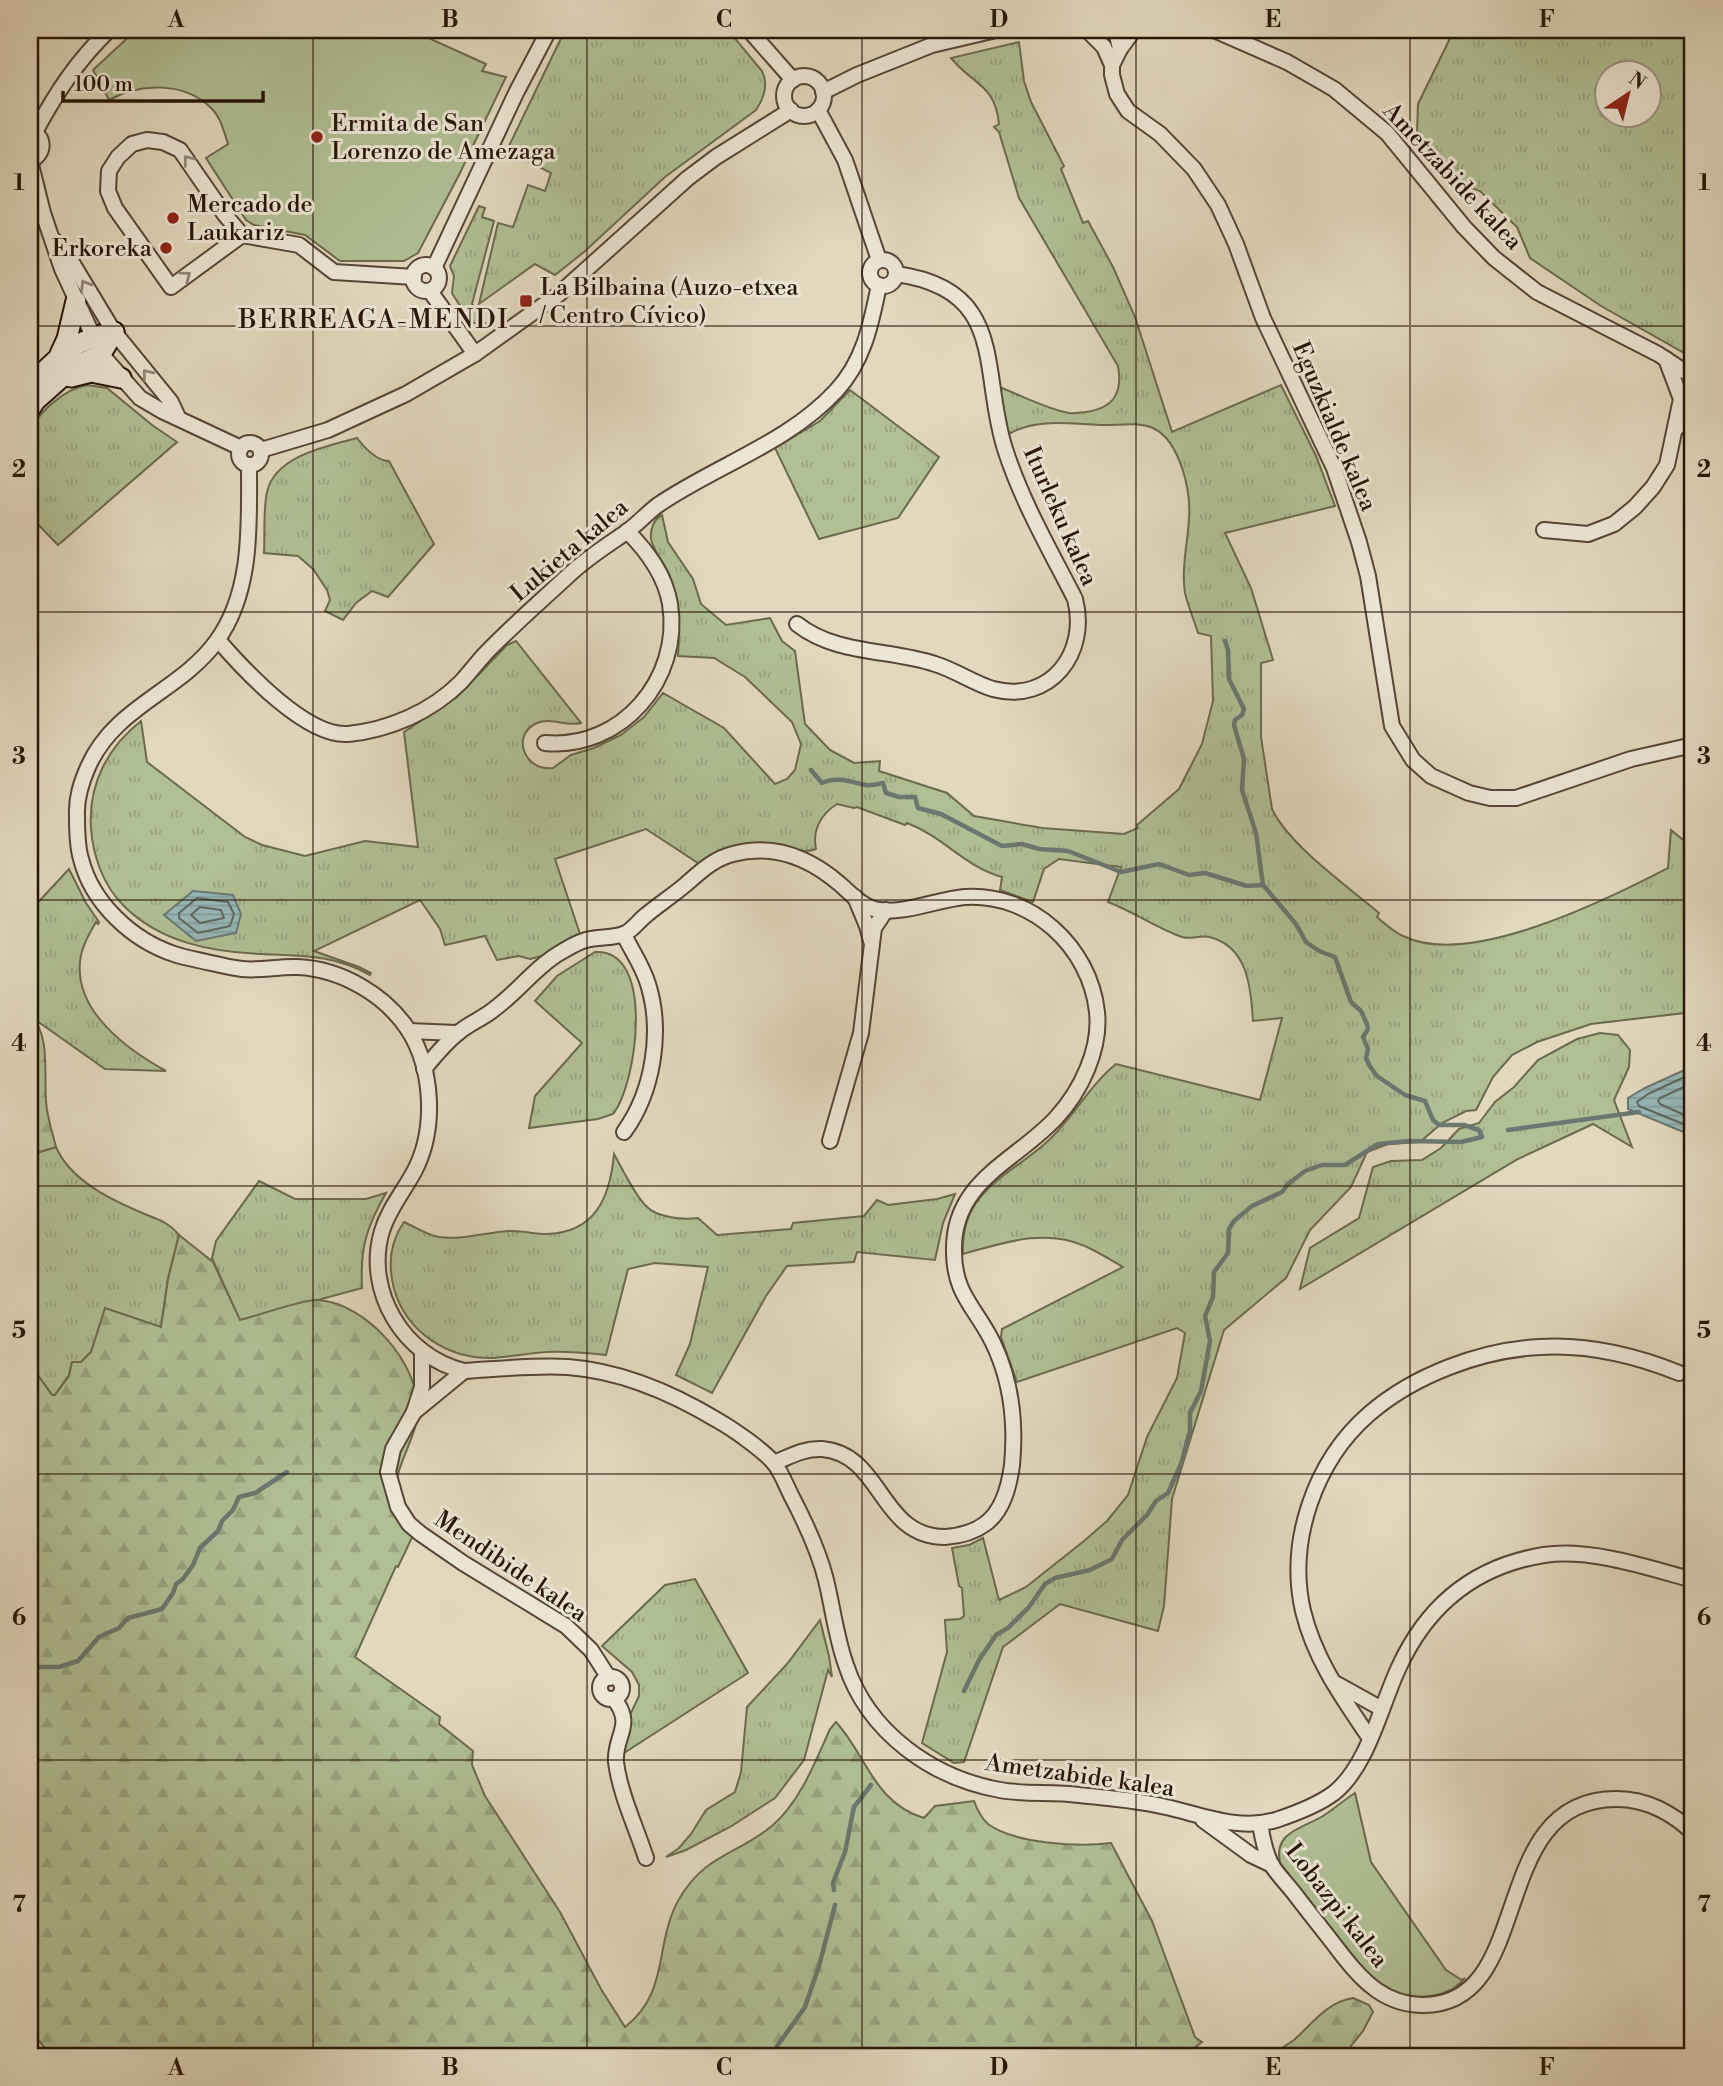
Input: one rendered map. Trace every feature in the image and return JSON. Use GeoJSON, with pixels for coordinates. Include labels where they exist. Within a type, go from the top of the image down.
{"type":"FeatureCollection","features":[{"type":"Feature","properties":{"kind":"street"},"geometry":{"type":"LineString","coordinates":[[109,30],[57,91],[33,131],[42,146],[39,156],[30,161],[43,213],[76,301],[97,345],[121,378],[141,398],[162,411],[241,448]]}},
{"type":"Feature","properties":{"kind":"street"},"geometry":{"type":"LineString","coordinates":[[433,268],[549,30]]}},
{"type":"Feature","properties":{"kind":"street"},"geometry":{"type":"LineString","coordinates":[[749,30],[793,80]]}},
{"type":"Feature","properties":{"kind":"street"},"geometry":{"type":"LineString","coordinates":[[823,92],[857,75],[932,46],[996,30]]}},
{"type":"Feature","properties":{"kind":"street","name":"Eguzkialde kalea"},"geometry":{"type":"LineString","coordinates":[[1087,30],[1104,47],[1112,65],[1117,94],[1128,111],[1160,134],[1194,169],[1219,205],[1263,318],[1334,468],[1368,576],[1392,726],[1413,760],[1431,776],[1459,789],[1490,798],[1516,798],[1631,759],[1693,745]]}},
{"type":"Feature","properties":{"kind":"street"},"geometry":{"type":"LineString","coordinates":[[1104,47],[1108,30]]}},
{"type":"Feature","properties":{"kind":"street"},"geometry":{"type":"LineString","coordinates":[[1116,30],[1120,49]]}},
{"type":"Feature","properties":{"kind":"street"},"geometry":{"type":"LineString","coordinates":[[1112,65],[1134,30]]}},
{"type":"Feature","properties":{"kind":"street","name":"Ametzabide kalea"},"geometry":{"type":"LineString","coordinates":[[1214,30],[1287,62],[1334,89],[1387,133],[1464,227],[1512,273],[1537,292],[1665,359],[1693,377]]}},
{"type":"Feature","properties":{"kind":"street"},"geometry":{"type":"LineString","coordinates":[[805,76],[821,86],[823,92],[824,98],[818,110],[801,116],[787,106],[784,94],[789,83],[805,76]]}},
{"type":"Feature","properties":{"kind":"street"},"geometry":{"type":"LineString","coordinates":[[261,450],[328,430],[405,394],[475,354],[559,294],[688,178],[791,110]]}},
{"type":"Feature","properties":{"kind":"street"},"geometry":{"type":"LineString","coordinates":[[818,110],[845,160],[878,260]]}},
{"type":"Feature","properties":{"kind":"street"},"geometry":{"type":"LineString","coordinates":[[242,235],[171,287],[115,208],[108,191],[109,171],[118,157],[132,144],[147,140],[163,142],[180,150],[192,164],[225,215],[242,235],[299,245],[334,272],[414,277]]}},
{"type":"Feature","properties":{"kind":"street"},"geometry":{"type":"LineString","coordinates":[[54,240],[65,251],[114,332],[170,402],[178,417]]}},
{"type":"Feature","properties":{"kind":"street"},"geometry":{"type":"LineString","coordinates":[[878,260],[891,262],[896,274],[890,283],[879,285],[870,273],[872,265],[878,260]]}},
{"type":"Feature","properties":{"kind":"street"},"geometry":{"type":"LineString","coordinates":[[414,277],[421,267],[433,268]]}},
{"type":"Feature","properties":{"kind":"street"},"geometry":{"type":"LineString","coordinates":[[414,277],[418,288],[430,290],[437,286],[439,278],[433,268]]}},
{"type":"Feature","properties":{"kind":"street","name":"Iturleku kalea"},"geometry":{"type":"LineString","coordinates":[[797,624],[825,639],[862,650],[934,664],[984,685],[1006,691],[1029,689],[1050,679],[1067,662],[1077,639],[1079,617],[1075,599],[1024,499],[1005,450],[994,408],[989,353],[977,322],[954,296],[939,286],[896,274]]}},
{"type":"Feature","properties":{"kind":"street","name":"Lukieta kalea"},"geometry":{"type":"LineString","coordinates":[[218,640],[240,666],[292,712],[312,725],[345,734],[386,728],[428,708],[459,684],[486,653],[572,571],[599,550],[658,506],[792,428],[817,410],[838,389],[867,340],[879,285]]}},
{"type":"Feature","properties":{"kind":"street"},"geometry":{"type":"LineString","coordinates":[[430,290],[475,354]]}},
{"type":"Feature","properties":{"kind":"street"},"geometry":{"type":"LineString","coordinates":[[30,386],[59,355],[68,340],[76,301]]}},
{"type":"Feature","properties":{"kind":"street"},"geometry":{"type":"LineString","coordinates":[[30,410],[35,401],[114,332]]}},
{"type":"Feature","properties":{"kind":"street"},"geometry":{"type":"LineString","coordinates":[[59,355],[97,345]]}},
{"type":"Feature","properties":{"kind":"street"},"geometry":{"type":"LineString","coordinates":[[1665,359],[1690,404]]}},
{"type":"Feature","properties":{"kind":"street"},"geometry":{"type":"LineString","coordinates":[[57,382],[91,372],[121,378]]}},
{"type":"Feature","properties":{"kind":"street"},"geometry":{"type":"LineString","coordinates":[[1544,530],[1588,534],[1614,524],[1635,507],[1653,487],[1667,465],[1675,431],[1690,404],[1693,386]]}},
{"type":"Feature","properties":{"kind":"street"},"geometry":{"type":"LineString","coordinates":[[249,466],[241,460],[241,448],[246,443],[253,443],[261,450]]}},
{"type":"Feature","properties":{"kind":"street"},"geometry":{"type":"LineString","coordinates":[[249,466],[259,461],[261,450]]}},
{"type":"Feature","properties":{"kind":"street"},"geometry":{"type":"LineString","coordinates":[[249,466],[249,540],[234,611],[206,655],[175,682],[125,716],[91,759],[78,792],[76,817],[80,858],[95,892],[112,914],[152,945],[176,955],[242,970],[299,967],[324,971],[370,992],[389,1007],[408,1031],[424,1069],[429,1104],[423,1150],[414,1171],[388,1214],[378,1253],[378,1274],[389,1311],[400,1329],[422,1352],[438,1362],[464,1371]]}},
{"type":"Feature","properties":{"kind":"street"},"geometry":{"type":"LineString","coordinates":[[545,743],[559,744],[593,737],[610,730],[643,703],[664,666],[672,625],[665,585],[643,547],[627,531]]}},
{"type":"Feature","properties":{"kind":"street","name":"Lukieta kalea"},"geometry":{"type":"LineString","coordinates":[[206,655],[240,666]]}},
{"type":"Feature","properties":{"kind":"street"},"geometry":{"type":"LineString","coordinates":[[424,1069],[456,1033],[493,1010],[559,953],[586,939],[624,935],[714,861],[752,850],[782,852],[809,861],[861,903],[876,910],[965,897],[1005,902],[1023,909],[1058,931],[1072,945],[1082,964],[1097,1008],[1096,1040],[1091,1064],[1056,1118],[981,1182],[970,1196],[956,1229],[953,1247],[958,1283],[965,1300],[992,1341],[1008,1381],[1015,1425],[1011,1473],[1005,1497],[994,1516],[975,1530],[951,1537],[939,1537],[905,1525],[858,1466],[840,1454],[811,1449],[774,1463]]}},
{"type":"Feature","properties":{"kind":"street"},"geometry":{"type":"LineString","coordinates":[[855,897],[872,945]]}},
{"type":"Feature","properties":{"kind":"street"},"geometry":{"type":"LineString","coordinates":[[830,1141],[861,1033],[877,921],[886,910]]}},
{"type":"Feature","properties":{"kind":"street"},"geometry":{"type":"LineString","coordinates":[[624,935],[647,981],[653,1001],[655,1026],[650,1072],[639,1105],[624,1132]]}},
{"type":"Feature","properties":{"kind":"street"},"geometry":{"type":"LineString","coordinates":[[408,1031],[456,1033]]}},
{"type":"Feature","properties":{"kind":"street"},"geometry":{"type":"LineString","coordinates":[[1370,1737],[1329,1677],[1312,1644],[1303,1609],[1299,1574],[1301,1537],[1310,1502],[1324,1469],[1345,1440],[1369,1414],[1409,1387],[1457,1364],[1509,1350],[1541,1347],[1592,1348],[1643,1359],[1679,1373]]}},
{"type":"Feature","properties":{"kind":"street"},"geometry":{"type":"LineString","coordinates":[[414,1412],[422,1387],[422,1352]]}},
{"type":"Feature","properties":{"kind":"street","name":"Ametzabide kalea"},"geometry":{"type":"LineString","coordinates":[[464,1371],[569,1367],[626,1377],[680,1398],[731,1428],[774,1463],[805,1521],[826,1577],[836,1635],[847,1670],[863,1701],[884,1728],[909,1751],[938,1770],[1003,1791],[1073,1794],[1166,1806],[1200,1818],[1239,1824],[1260,1823],[1292,1814],[1334,1793],[1356,1767],[1399,1666],[1416,1635],[1436,1609],[1490,1569],[1546,1555],[1582,1556],[1631,1563],[1693,1580]]}},
{"type":"Feature","properties":{"kind":"street"},"geometry":{"type":"LineString","coordinates":[[414,1412],[464,1371]]}},
{"type":"Feature","properties":{"kind":"street","name":"Mendibide kalea"},"geometry":{"type":"LineString","coordinates":[[414,1412],[393,1449],[388,1472],[398,1507],[409,1524],[463,1563],[566,1626],[591,1650],[609,1678],[619,1681],[622,1688],[620,1695],[614,1699],[623,1710],[624,1725],[616,1760],[646,1858]]}},
{"type":"Feature","properties":{"kind":"street"},"geometry":{"type":"LineString","coordinates":[[1329,1677],[1354,1695],[1381,1709]]}},
{"type":"Feature","properties":{"kind":"street","name":"Lobazpi kalea"},"geometry":{"type":"LineString","coordinates":[[1260,1823],[1263,1844],[1272,1865],[1347,1961],[1370,1987],[1395,2001],[1408,2004],[1438,2004],[1463,1994],[1474,1985],[1490,1963],[1527,1861],[1535,1847],[1566,1815],[1595,1802],[1627,1799],[1643,1802],[1666,1812],[1693,1833]]}},
{"type":"Feature","properties":{"kind":"street"},"geometry":{"type":"LineString","coordinates":[[1200,1818],[1251,1855],[1272,1865]]}},
{"type":"Feature","properties":{"kind":"street"},"geometry":{"type":"LineString","coordinates":[[1691,2056],[1693,2050]]}},
{"type":"Feature","properties":{"kind":"green space"},"geometry":{"type":"Polygon","coordinates":[[[136,30],[411,30],[486,64],[482,71],[506,77],[418,253],[404,261],[340,261],[305,235],[254,225],[246,220],[206,158],[228,144],[218,117],[201,100],[176,89],[148,88],[121,94],[109,100],[93,70],[136,30]]]}},
{"type":"Feature","properties":{"kind":"green space"},"geometry":{"type":"Polygon","coordinates":[[[565,30],[728,30],[762,71],[765,81],[763,96],[756,110],[665,177],[584,252],[555,275],[535,264],[479,304],[498,223],[513,227],[528,185],[545,191],[551,173],[507,150],[565,30]]]}},
{"type":"Feature","properties":{"kind":"green space"},"geometry":{"type":"Polygon","coordinates":[[[1454,30],[1693,30],[1693,358],[1601,306],[1530,258],[1517,227],[1480,191],[1458,183],[1422,146],[1417,134],[1418,104],[1454,30]]]}},
{"type":"Feature","properties":{"kind":"green space"},"geometry":{"type":"Polygon","coordinates":[[[1019,42],[1024,81],[1031,102],[1064,166],[1061,169],[1083,223],[1088,221],[1113,267],[1135,317],[1172,432],[1281,385],[1316,456],[1335,506],[1225,533],[1251,588],[1273,660],[1261,663],[1261,737],[1272,809],[1280,823],[1305,851],[1379,913],[1377,917],[1386,925],[1403,936],[1431,944],[1464,944],[1500,937],[1538,926],[1610,896],[1668,868],[1671,830],[1693,848],[1693,1012],[1591,1024],[1537,1042],[1512,1055],[1493,1077],[1476,1110],[1466,1111],[1442,1123],[1420,1142],[1388,1144],[1367,1152],[1351,1187],[1310,1230],[1286,1278],[1224,1330],[1172,1499],[1164,1606],[1158,1631],[1060,1604],[1003,1647],[964,1762],[954,1763],[922,1743],[947,1652],[945,1620],[960,1619],[964,1616],[962,1588],[959,1586],[952,1548],[969,1545],[983,1538],[999,1600],[1026,1587],[1107,1521],[1128,1495],[1147,1437],[1177,1378],[1185,1333],[1177,1328],[1017,1382],[1001,1337],[1002,1329],[1123,1267],[1085,1246],[1054,1238],[1024,1239],[963,1254],[967,1221],[983,1194],[1049,1140],[1098,1081],[1116,1064],[1260,1100],[1282,1018],[1253,1021],[1245,970],[1232,949],[1209,937],[1182,937],[1108,902],[1121,867],[1059,859],[1044,869],[1033,902],[1000,890],[1002,877],[977,866],[920,829],[857,807],[837,804],[819,823],[815,835],[816,849],[811,851],[772,844],[742,845],[724,850],[698,863],[646,829],[555,859],[580,934],[546,955],[530,959],[519,956],[497,960],[485,936],[445,945],[440,929],[420,900],[314,951],[359,967],[371,973],[370,975],[343,963],[317,957],[223,951],[187,943],[153,928],[123,905],[100,870],[94,849],[91,812],[102,768],[119,742],[141,721],[147,762],[245,837],[262,845],[305,856],[365,841],[418,847],[404,732],[457,697],[507,645],[516,641],[581,723],[542,721],[529,729],[524,736],[524,751],[535,764],[543,768],[553,768],[571,755],[621,735],[644,717],[663,693],[724,728],[775,784],[787,779],[795,770],[801,744],[792,722],[745,677],[714,658],[678,656],[679,624],[675,594],[669,574],[651,539],[653,525],[662,515],[668,542],[693,579],[701,604],[726,625],[770,618],[782,641],[795,651],[805,724],[830,750],[854,763],[880,761],[879,771],[947,793],[974,816],[1042,828],[1124,834],[1138,828],[1137,825],[1179,789],[1202,744],[1213,701],[1211,636],[1198,633],[1185,593],[1188,494],[1177,455],[1162,434],[1153,428],[1133,424],[1054,423],[1032,425],[1011,433],[1008,431],[1000,391],[1002,388],[1053,409],[1075,413],[1103,407],[1114,398],[1119,384],[1118,366],[1019,198],[999,132],[994,127],[999,124],[993,101],[951,58],[1019,42]]]}},
{"type":"Feature","properties":{"kind":"green space"},"geometry":{"type":"Polygon","coordinates":[[[479,206],[485,208],[482,217],[494,221],[472,304],[486,325],[470,322],[452,293],[454,276],[450,266],[479,206]]]}},
{"type":"Feature","properties":{"kind":"green space"},"geometry":{"type":"Polygon","coordinates":[[[87,385],[107,388],[177,442],[58,545],[30,516],[30,433],[39,417],[61,396],[87,385]]]}},
{"type":"Feature","properties":{"kind":"green space"},"geometry":{"type":"Polygon","coordinates":[[[850,390],[939,457],[898,518],[819,539],[775,448],[820,421],[850,390]]]}},
{"type":"Feature","properties":{"kind":"green space"},"geometry":{"type":"Polygon","coordinates":[[[357,438],[375,456],[389,461],[434,544],[388,597],[372,591],[356,603],[343,620],[325,611],[330,600],[327,590],[313,569],[298,556],[264,553],[265,507],[272,480],[291,461],[317,449],[357,438]]]}},
{"type":"Feature","properties":{"kind":"green space"},"geometry":{"type":"Polygon","coordinates":[[[69,869],[99,922],[96,922],[91,931],[80,962],[86,997],[95,1013],[121,1040],[166,1071],[105,1069],[30,1016],[30,911],[69,869]]]}},
{"type":"Feature","properties":{"kind":"green space"},"geometry":{"type":"Polygon","coordinates":[[[595,952],[614,957],[627,971],[634,994],[634,1049],[622,1098],[613,1114],[598,1119],[529,1128],[535,1096],[582,1043],[535,1001],[557,976],[595,952]]]}},
{"type":"Feature","properties":{"kind":"green space"},"geometry":{"type":"Polygon","coordinates":[[[30,1016],[42,1035],[47,1110],[56,1147],[30,1155],[30,1016]]]}},
{"type":"Feature","properties":{"kind":"green space"},"geometry":{"type":"Polygon","coordinates":[[[1600,1033],[1618,1035],[1630,1050],[1629,1067],[1614,1100],[1632,1147],[1593,1124],[1518,1159],[1300,1289],[1310,1248],[1359,1218],[1373,1167],[1391,1161],[1422,1160],[1441,1148],[1459,1129],[1479,1123],[1495,1102],[1514,1087],[1538,1060],[1577,1039],[1600,1033]]]}},
{"type":"Feature","properties":{"kind":"green space"},"geometry":{"type":"Polygon","coordinates":[[[56,1147],[72,1170],[95,1189],[164,1222],[179,1235],[168,1279],[161,1328],[97,1337],[91,1352],[81,1362],[72,1362],[69,1375],[55,1395],[52,1395],[30,1364],[30,1155],[56,1147]]]}},
{"type":"Feature","properties":{"kind":"green space"},"geometry":{"type":"Polygon","coordinates":[[[614,1154],[637,1195],[651,1210],[671,1217],[698,1218],[717,1235],[791,1229],[793,1223],[864,1216],[877,1200],[888,1205],[955,1194],[943,1223],[935,1260],[857,1252],[854,1262],[787,1266],[766,1296],[712,1393],[676,1375],[690,1344],[708,1267],[655,1263],[628,1269],[606,1355],[554,1352],[476,1357],[445,1348],[419,1330],[400,1305],[391,1272],[393,1246],[404,1222],[430,1235],[448,1238],[508,1231],[546,1234],[563,1232],[588,1220],[597,1210],[609,1185],[614,1154]]]}},
{"type":"Feature","properties":{"kind":"green space"},"geometry":{"type":"Polygon","coordinates":[[[259,1181],[295,1199],[366,1199],[386,1193],[374,1217],[363,1250],[362,1288],[240,1321],[212,1258],[216,1241],[259,1181]]]}},
{"type":"Feature","properties":{"kind":"green space"},"geometry":{"type":"Polygon","coordinates":[[[179,1235],[213,1262],[240,1320],[311,1300],[336,1304],[371,1324],[386,1339],[410,1374],[416,1393],[417,1420],[399,1471],[396,1488],[402,1503],[418,1525],[398,1567],[396,1566],[355,1657],[440,1717],[439,1724],[473,1751],[472,1765],[485,1796],[560,1912],[601,1989],[625,2027],[649,1999],[671,1918],[688,1885],[710,1864],[760,1835],[783,1815],[799,1792],[836,1722],[882,1790],[907,1811],[924,1818],[935,1806],[974,1801],[988,1824],[1014,1836],[1065,1844],[1111,1843],[1152,1921],[1195,2037],[1202,2042],[1184,2056],[51,2056],[30,2029],[30,1364],[52,1395],[55,1395],[69,1376],[72,1362],[81,1362],[91,1352],[105,1308],[161,1327],[168,1279],[179,1235]]]}},
{"type":"Feature","properties":{"kind":"green space"},"geometry":{"type":"Polygon","coordinates":[[[695,1579],[748,1673],[621,1755],[628,1719],[639,1696],[639,1685],[632,1672],[602,1646],[665,1585],[695,1579]]]}},
{"type":"Feature","properties":{"kind":"green space"},"geometry":{"type":"Polygon","coordinates":[[[820,1620],[832,1677],[828,1670],[804,1760],[775,1798],[730,1827],[686,1850],[666,1857],[679,1848],[691,1834],[706,1810],[735,1792],[741,1772],[747,1707],[787,1664],[820,1620]]]}},
{"type":"Feature","properties":{"kind":"green space"},"geometry":{"type":"Polygon","coordinates":[[[1355,1793],[1371,1862],[1446,1970],[1462,1980],[1465,1978],[1450,1990],[1431,1996],[1411,1996],[1372,1980],[1280,1863],[1279,1852],[1286,1837],[1323,1816],[1355,1793]]]}},
{"type":"Feature","properties":{"kind":"green space"},"geometry":{"type":"Polygon","coordinates":[[[1353,1998],[1369,2005],[1373,2012],[1363,2031],[1343,2056],[1271,2056],[1335,2004],[1353,1998]]]}},
{"type":"Feature","properties":{"kind":"water"},"geometry":{"type":"Polygon","coordinates":[[[193,891],[233,895],[241,914],[236,933],[196,941],[164,915],[193,891]]]}},
{"type":"Feature","properties":{"kind":"water"},"geometry":{"type":"Polygon","coordinates":[[[1693,1066],[1693,1136],[1628,1109],[1628,1098],[1693,1066]]]}},
{"type":"Feature","properties":{"kind":"waterway"},"geometry":{"type":"LineString","coordinates":[[964,1691],[979,1660],[996,1635],[1008,1628],[1029,1607],[1045,1584],[1055,1578],[1090,1570],[1112,1559],[1122,1540],[1147,1515],[1156,1501],[1168,1493],[1181,1464],[1190,1431],[1190,1413],[1201,1391],[1210,1341],[1205,1316],[1213,1297],[1214,1272],[1228,1253],[1229,1229],[1234,1221],[1252,1206],[1282,1192],[1305,1171],[1322,1165],[1345,1165],[1378,1144],[1410,1141],[1461,1142],[1482,1137],[1479,1130],[1464,1125],[1439,1125],[1433,1120],[1425,1101],[1405,1095],[1377,1076],[1366,1058],[1368,1049],[1363,1037],[1368,1029],[1367,1024],[1361,1011],[1351,1002],[1335,957],[1306,942],[1296,924],[1263,885],[1256,833],[1242,790],[1244,759],[1234,725],[1244,709],[1229,679],[1225,641]]}},
{"type":"Feature","properties":{"kind":"waterway"},"geometry":{"type":"LineString","coordinates":[[811,770],[822,783],[838,780],[868,785],[883,783],[886,793],[899,797],[915,797],[918,808],[941,814],[1002,846],[1022,844],[1039,849],[1068,851],[1121,872],[1159,864],[1189,875],[1205,873],[1247,886],[1263,885]]}},
{"type":"Feature","properties":{"kind":"waterway"},"geometry":{"type":"LineString","coordinates":[[1508,1130],[1639,1112]]}},
{"type":"Feature","properties":{"kind":"waterway"},"geometry":{"type":"LineString","coordinates":[[30,1675],[39,1667],[59,1667],[78,1661],[99,1637],[119,1628],[128,1618],[162,1609],[176,1584],[193,1565],[200,1548],[218,1531],[239,1497],[255,1493],[287,1472]]}},
{"type":"Feature","properties":{"kind":"waterway"},"geometry":{"type":"LineString","coordinates":[[834,1890],[833,1883],[845,1852],[854,1807],[871,1785]]}},
{"type":"Feature","properties":{"kind":"waterway"},"geometry":{"type":"LineString","coordinates":[[770,2056],[805,2007],[835,1905]]}},
{"type":"Feature","properties":{"kind":"place","name":"Ermita de San Lorenzo de Amezaga"},"geometry":{"type":"Point","coordinates":[317,137]}},
{"type":"Feature","properties":{"kind":"place","name":"Mercado de Laukariz"},"geometry":{"type":"Point","coordinates":[173,218]}},
{"type":"Feature","properties":{"kind":"place","name":"Erkoreka"},"geometry":{"type":"Point","coordinates":[166,248]}},
{"type":"Feature","properties":{"kind":"place","name":"La Bilbaina (Auzo-etxea / Centro Cívico)"},"geometry":{"type":"Point","coordinates":[526,301]}},
{"type":"Feature","properties":{"kind":"district","name":"BERREAGA-MENDI"},"geometry":{"type":"Point","coordinates":[374,319]}}]}
